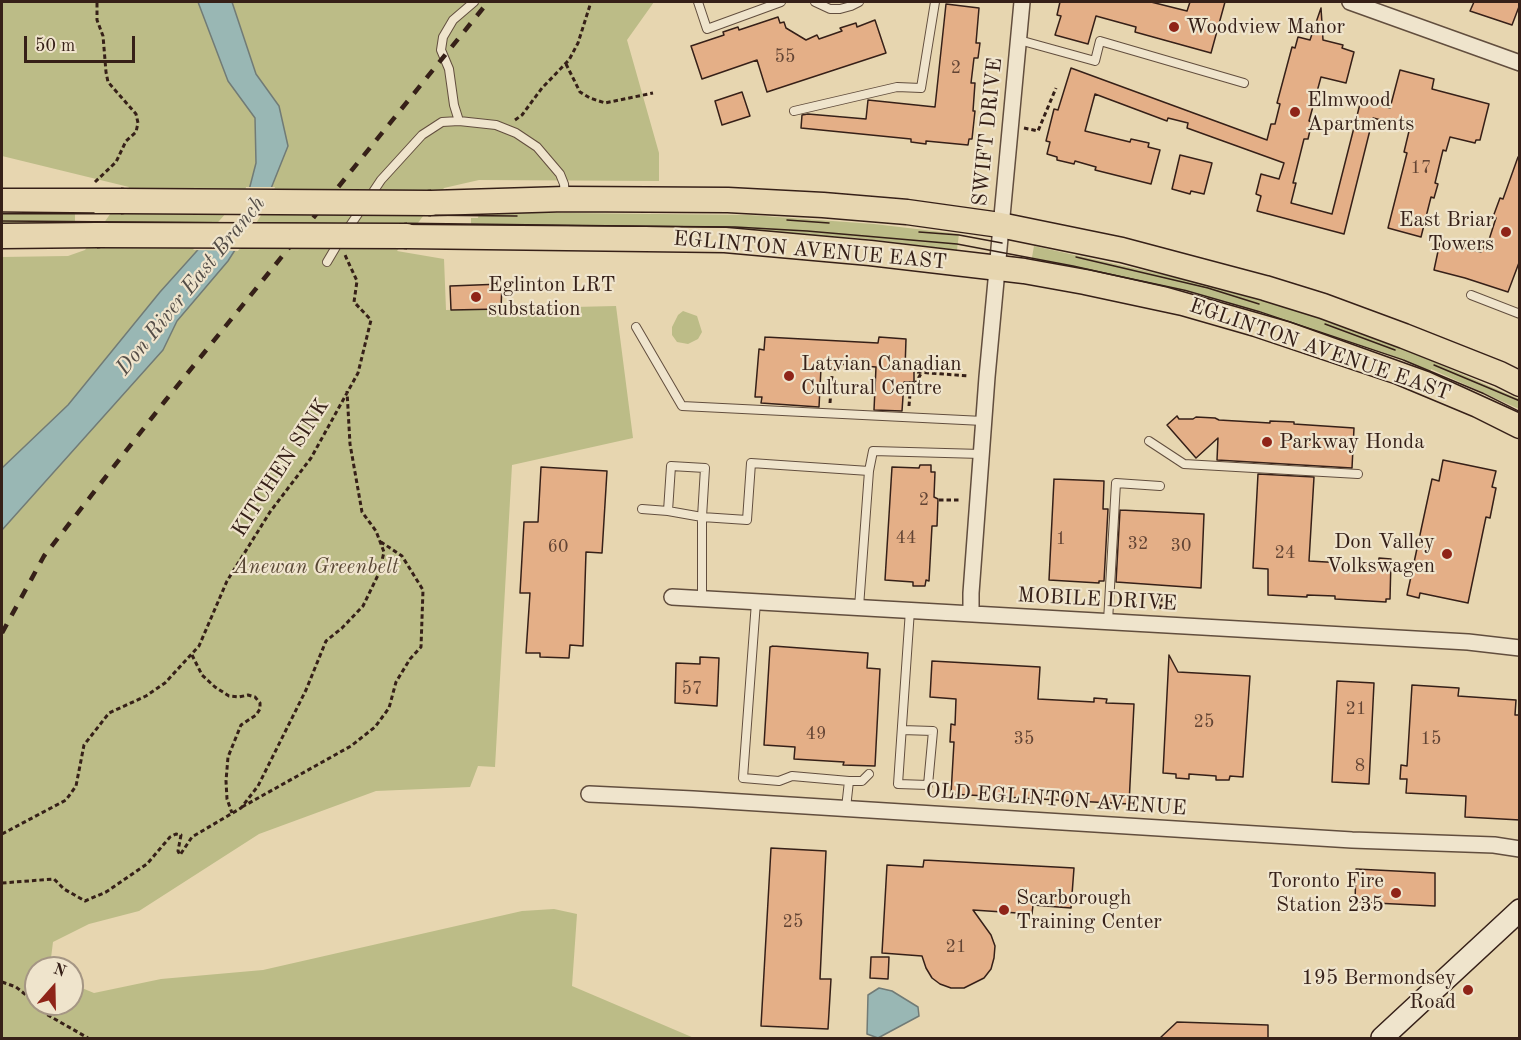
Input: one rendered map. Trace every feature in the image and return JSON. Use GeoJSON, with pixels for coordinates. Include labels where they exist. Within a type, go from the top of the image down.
{"type":"FeatureCollection","features":[{"type":"Feature","properties":{"kind":"main road","name":"EGLINTON AVENUE EAST"},"geometry":{"type":"LineString","coordinates":[[2,201],[431,203],[728,200],[907,212],[1000,225],[1122,250],[1265,288],[1323,306],[1404,336],[1520,384]]}},
{"type":"Feature","properties":{"kind":"main road","name":"EGLINTON AVENUE EAST"},"geometry":{"type":"LineString","coordinates":[[2,236],[407,236],[725,240],[870,253],[997,268],[1108,287],[1182,303],[1256,324],[1399,372],[1479,405],[1520,426]]}},
{"type":"Feature","properties":{"kind":"street","name":"SWIFT DRIVE"},"geometry":{"type":"LineString","coordinates":[[971,614],[981,454],[1000,225],[1022,2]]}},
{"type":"Feature","properties":{"kind":"street"},"geometry":{"type":"LineString","coordinates":[[1350,2],[1520,63]]}},
{"type":"Feature","properties":{"kind":"street","name":"MOBILE DRIVE"},"geometry":{"type":"LineString","coordinates":[[672,597],[1468,642],[1520,648]]}},
{"type":"Feature","properties":{"kind":"street","name":"OLD EGLINTON AVENUE"},"geometry":{"type":"LineString","coordinates":[[589,794],[1342,839],[1494,844],[1520,849]]}},
{"type":"Feature","properties":{"kind":"street"},"geometry":{"type":"LineString","coordinates":[[1382,1038],[1520,910]]}},
{"type":"Feature","properties":{"kind":"lane"},"geometry":{"type":"LineString","coordinates":[[459,121],[454,105],[449,69],[441,50],[442,37],[453,20],[474,2]]}},
{"type":"Feature","properties":{"kind":"lane"},"geometry":{"type":"LineString","coordinates":[[698,2],[707,29],[780,2]]}},
{"type":"Feature","properties":{"kind":"lane"},"geometry":{"type":"LineString","coordinates":[[814,2],[830,9],[840,9],[859,2]]}},
{"type":"Feature","properties":{"kind":"lane"},"geometry":{"type":"LineString","coordinates":[[794,111],[897,87],[921,88],[935,2]]}},
{"type":"Feature","properties":{"kind":"lane"},"geometry":{"type":"LineString","coordinates":[[1019,40],[1095,61],[1100,41],[1244,83]]}},
{"type":"Feature","properties":{"kind":"lane"},"geometry":{"type":"LineString","coordinates":[[327,262],[381,180],[422,135],[442,122],[459,121],[496,125],[516,133],[537,147],[560,174],[564,184],[565,200]]}},
{"type":"Feature","properties":{"kind":"lane"},"geometry":{"type":"LineString","coordinates":[[1470,295],[1520,314]]}},
{"type":"Feature","properties":{"kind":"lane"},"geometry":{"type":"LineString","coordinates":[[636,327],[682,406],[984,421]]}},
{"type":"Feature","properties":{"kind":"lane"},"geometry":{"type":"LineString","coordinates":[[1149,441],[1184,464],[1358,474]]}},
{"type":"Feature","properties":{"kind":"lane"},"geometry":{"type":"LineString","coordinates":[[859,607],[869,471],[873,451],[981,454]]}},
{"type":"Feature","properties":{"kind":"lane"},"geometry":{"type":"LineString","coordinates":[[642,509],[747,520],[751,463],[869,471]]}},
{"type":"Feature","properties":{"kind":"lane"},"geometry":{"type":"LineString","coordinates":[[668,511],[671,466],[705,468],[702,517],[702,599]]}},
{"type":"Feature","properties":{"kind":"lane"},"geometry":{"type":"LineString","coordinates":[[1108,621],[1116,483],[1160,486]]}},
{"type":"Feature","properties":{"kind":"lane"},"geometry":{"type":"LineString","coordinates":[[756,602],[743,778],[779,781],[792,776],[862,781],[869,774]]}},
{"type":"Feature","properties":{"kind":"lane"},"geometry":{"type":"LineString","coordinates":[[902,730],[933,731],[928,785],[898,784],[910,610]]}},
{"type":"Feature","properties":{"kind":"lane"},"geometry":{"type":"LineString","coordinates":[[846,808],[849,781]]}},
{"type":"Feature","properties":{"kind":"path"},"geometry":{"type":"LineString","coordinates":[[92,185],[116,162],[126,141],[136,132],[138,123],[136,114],[108,82],[105,72],[103,36],[97,20],[97,2]]}},
{"type":"Feature","properties":{"kind":"path"},"geometry":{"type":"LineString","coordinates":[[496,125],[512,123],[522,115],[542,88],[566,64],[578,43],[591,2]]}},
{"type":"Feature","properties":{"kind":"path"},"geometry":{"type":"LineString","coordinates":[[566,64],[580,92],[590,98],[605,103],[653,93]]}},
{"type":"Feature","properties":{"kind":"path"},"geometry":{"type":"LineString","coordinates":[[1022,128],[1038,131],[1056,88]]}},
{"type":"Feature","properties":{"kind":"path","name":"KITCHEN SINK"},"geometry":{"type":"LineString","coordinates":[[2,834],[66,800],[76,786],[84,745],[109,713],[146,696],[165,683],[199,646],[227,581],[270,512],[311,458],[358,373],[371,320],[354,302],[357,281],[338,243]]}},
{"type":"Feature","properties":{"kind":"path"},"geometry":{"type":"LineString","coordinates":[[916,372],[969,376]]}},
{"type":"Feature","properties":{"kind":"path"},"geometry":{"type":"LineString","coordinates":[[908,418],[910,393],[922,372]]}},
{"type":"Feature","properties":{"kind":"path"},"geometry":{"type":"LineString","coordinates":[[830,414],[832,376]]}},
{"type":"Feature","properties":{"kind":"path"},"geometry":{"type":"LineString","coordinates":[[241,808],[258,786],[306,690],[326,641],[363,606],[379,573],[384,552],[376,531],[362,512],[357,492],[350,444],[347,392]]}},
{"type":"Feature","properties":{"kind":"path"},"geometry":{"type":"LineString","coordinates":[[939,500],[959,500]]}},
{"type":"Feature","properties":{"kind":"path"},"geometry":{"type":"LineString","coordinates":[[2,883],[54,879],[63,889],[85,901],[106,892],[147,864],[170,837],[176,834],[181,836],[178,851],[180,855],[192,837],[351,746],[375,727],[389,708],[396,682],[410,659],[421,647],[423,590],[402,556],[380,541]]}},
{"type":"Feature","properties":{"kind":"path"},"geometry":{"type":"LineString","coordinates":[[1161,593],[1161,609]]}},
{"type":"Feature","properties":{"kind":"path"},"geometry":{"type":"LineString","coordinates":[[192,654],[202,675],[215,687],[229,696],[255,697],[260,703],[260,710],[256,715],[241,725],[228,757],[227,790],[232,813]]}},
{"type":"Feature","properties":{"kind":"path"},"geometry":{"type":"LineString","coordinates":[[2,982],[16,987],[24,994]]}},
{"type":"Feature","properties":{"kind":"path"},"geometry":{"type":"LineString","coordinates":[[50,1016],[88,1038]]}},
{"type":"Feature","properties":{"kind":"green space","name":"Anewan Greenbelt"},"geometry":{"type":"Polygon","coordinates":[[[2,2],[654,2],[627,40],[659,153],[659,181],[479,180],[444,188],[397,251],[444,259],[446,310],[616,306],[633,438],[512,465],[495,767],[478,766],[470,787],[376,791],[259,834],[139,911],[89,924],[53,942],[51,956],[24,956],[24,1016],[84,1016],[84,989],[94,993],[161,979],[263,970],[522,911],[554,909],[577,914],[572,986],[694,1038],[2,1038],[2,257],[68,256],[85,250],[129,187],[2,156],[2,2]]]}},
{"type":"Feature","properties":{"kind":"green space"},"geometry":{"type":"Polygon","coordinates":[[[2,209],[75,209],[75,226],[2,225],[2,209]]]}},
{"type":"Feature","properties":{"kind":"green space"},"geometry":{"type":"Polygon","coordinates":[[[479,212],[750,215],[874,224],[959,234],[957,250],[858,238],[748,231],[471,228],[471,218],[478,218],[479,212]]]}},
{"type":"Feature","properties":{"kind":"green space"},"geometry":{"type":"Polygon","coordinates":[[[1034,246],[1201,283],[1361,332],[1434,360],[1434,362],[1519,399],[1519,409],[1431,369],[1428,376],[1031,263],[1034,246]]]}},
{"type":"Feature","properties":{"kind":"green space"},"geometry":{"type":"Polygon","coordinates":[[[683,311],[697,316],[702,332],[698,339],[688,344],[677,342],[672,335],[672,327],[678,315],[683,311]]]}},
{"type":"Feature","properties":{"kind":"water","name":"Don River East Branch"},"geometry":{"type":"Polygon","coordinates":[[[198,2],[232,2],[256,74],[279,106],[288,146],[266,201],[228,261],[177,321],[163,350],[2,530],[2,468],[68,405],[160,292],[248,194],[256,163],[255,118],[228,81],[198,2]]]}},
{"type":"Feature","properties":{"kind":"water"},"geometry":{"type":"Polygon","coordinates":[[[879,988],[892,991],[918,1007],[919,1016],[878,1038],[867,1034],[868,995],[879,988]]]}},
{"type":"Feature","properties":{"kind":"pier"},"geometry":{"type":"Polygon","coordinates":[[[246,187],[275,187],[269,203],[238,251],[193,250],[245,192],[246,187]]]}},
{"type":"Feature","properties":{"kind":"building","name":"Woodview Manor"},"geometry":{"type":"Polygon","coordinates":[[[1060,2],[1151,2],[1187,11],[1190,2],[1225,2],[1211,53],[1135,32],[1136,27],[1096,16],[1088,44],[1055,35],[1061,16],[1057,15],[1060,2]]]}},
{"type":"Feature","properties":{"kind":"building"},"geometry":{"type":"Polygon","coordinates":[[[1474,2],[1520,2],[1520,4],[1512,25],[1470,11],[1474,2]]]}},
{"type":"Feature","properties":{"kind":"building"},"geometry":{"type":"Polygon","coordinates":[[[946,4],[979,8],[976,43],[980,43],[978,58],[974,58],[971,83],[975,83],[973,111],[975,111],[972,139],[969,139],[968,145],[926,141],[926,144],[911,142],[911,139],[801,128],[802,115],[808,114],[866,119],[868,100],[935,107],[946,4]]]}},
{"type":"Feature","properties":{"kind":"building"},"geometry":{"type":"Polygon","coordinates":[[[1321,8],[1323,40],[1343,45],[1342,48],[1354,52],[1346,83],[1321,77],[1309,121],[1312,122],[1308,139],[1304,139],[1293,183],[1296,183],[1291,203],[1332,214],[1361,100],[1390,108],[1400,70],[1434,79],[1432,89],[1489,104],[1480,140],[1476,140],[1475,143],[1450,137],[1446,151],[1443,150],[1435,183],[1438,184],[1434,198],[1431,197],[1421,237],[1388,228],[1407,153],[1404,152],[1410,127],[1373,118],[1344,234],[1257,211],[1261,196],[1256,194],[1261,174],[1279,179],[1284,163],[1187,128],[1188,123],[1168,118],[1167,121],[1095,94],[1085,131],[1130,142],[1131,139],[1149,143],[1148,147],[1160,150],[1151,184],[1095,170],[1096,167],[1075,161],[1074,164],[1057,160],[1057,157],[1047,154],[1050,142],[1046,141],[1054,109],[1058,110],[1071,68],[1267,140],[1271,124],[1275,124],[1280,104],[1277,103],[1292,47],[1295,48],[1298,37],[1310,40],[1321,8]]]}},
{"type":"Feature","properties":{"kind":"building"},"geometry":{"type":"Polygon","coordinates":[[[778,17],[780,23],[784,22],[786,28],[806,40],[817,35],[819,39],[842,31],[840,28],[856,23],[857,27],[875,20],[886,53],[767,92],[757,60],[702,79],[691,46],[724,35],[723,32],[738,27],[739,30],[778,17]]]}},
{"type":"Feature","properties":{"kind":"building"},"geometry":{"type":"Polygon","coordinates":[[[742,92],[750,116],[722,125],[715,101],[742,92]]]}},
{"type":"Feature","properties":{"kind":"building"},"geometry":{"type":"Polygon","coordinates":[[[1180,155],[1212,163],[1204,194],[1191,191],[1190,194],[1172,189],[1180,155]]]}},
{"type":"Feature","properties":{"kind":"building","name":"East Briar Towers"},"geometry":{"type":"Polygon","coordinates":[[[1518,157],[1520,157],[1520,260],[1508,292],[1434,270],[1440,242],[1481,252],[1484,246],[1487,246],[1496,218],[1493,217],[1500,198],[1503,199],[1518,157]]]}},
{"type":"Feature","properties":{"kind":"building","name":"Eglinton LRT substation"},"geometry":{"type":"Polygon","coordinates":[[[502,284],[501,309],[451,310],[450,286],[502,284]]]}},
{"type":"Feature","properties":{"kind":"building","name":"Latvian Canadian Cultural Centre"},"geometry":{"type":"Polygon","coordinates":[[[765,337],[878,343],[879,337],[906,339],[905,369],[914,369],[914,382],[904,382],[902,411],[874,410],[876,367],[837,364],[837,370],[821,368],[819,407],[761,403],[762,397],[755,397],[759,349],[764,350],[765,337]]]}},
{"type":"Feature","properties":{"kind":"building","name":"Parkway Honda"},"geometry":{"type":"Polygon","coordinates":[[[1177,416],[1179,419],[1196,417],[1270,423],[1270,421],[1294,422],[1294,424],[1354,428],[1352,468],[1217,460],[1218,438],[1196,458],[1167,425],[1177,416]]]}},
{"type":"Feature","properties":{"kind":"building","name":"Don Valley Volkswagen"},"geometry":{"type":"Polygon","coordinates":[[[1443,460],[1496,471],[1492,487],[1496,488],[1490,518],[1486,517],[1468,603],[1420,593],[1419,598],[1407,595],[1432,479],[1439,481],[1443,460]]]}},
{"type":"Feature","properties":{"kind":"building"},"geometry":{"type":"Polygon","coordinates":[[[920,465],[931,465],[931,472],[935,472],[934,497],[938,499],[937,526],[932,526],[929,581],[926,580],[925,586],[913,586],[913,582],[885,580],[892,467],[919,468],[920,465]]]}},
{"type":"Feature","properties":{"kind":"building"},"geometry":{"type":"Polygon","coordinates":[[[541,467],[607,471],[602,553],[586,552],[583,646],[570,645],[569,658],[540,657],[540,653],[526,653],[530,593],[520,593],[524,522],[538,522],[541,467]]]}},
{"type":"Feature","properties":{"kind":"building"},"geometry":{"type":"Polygon","coordinates":[[[1258,474],[1314,477],[1309,561],[1378,565],[1379,558],[1391,559],[1390,599],[1386,599],[1386,602],[1335,599],[1335,596],[1268,595],[1268,569],[1253,568],[1258,474]]]}},
{"type":"Feature","properties":{"kind":"building"},"geometry":{"type":"Polygon","coordinates":[[[1054,479],[1104,481],[1103,509],[1108,509],[1104,581],[1099,581],[1099,583],[1049,580],[1054,479]]]}},
{"type":"Feature","properties":{"kind":"building"},"geometry":{"type":"Polygon","coordinates":[[[1120,510],[1204,514],[1201,588],[1116,582],[1120,510]]]}},
{"type":"Feature","properties":{"kind":"building"},"geometry":{"type":"Polygon","coordinates":[[[770,647],[868,653],[867,668],[880,669],[875,766],[794,759],[795,747],[764,745],[770,647]]]}},
{"type":"Feature","properties":{"kind":"building"},"geometry":{"type":"Polygon","coordinates":[[[1169,655],[1178,672],[1250,676],[1243,777],[1230,776],[1229,780],[1216,780],[1216,776],[1189,774],[1189,779],[1176,778],[1176,774],[1163,773],[1169,655]]]}},
{"type":"Feature","properties":{"kind":"building"},"geometry":{"type":"Polygon","coordinates":[[[700,657],[719,658],[717,706],[675,703],[676,663],[700,664],[700,657]]]}},
{"type":"Feature","properties":{"kind":"building"},"geometry":{"type":"Polygon","coordinates":[[[932,661],[1040,667],[1038,699],[1094,702],[1094,698],[1107,699],[1106,703],[1134,704],[1129,804],[951,794],[954,742],[950,742],[951,724],[955,725],[956,699],[930,697],[932,661]]]}},
{"type":"Feature","properties":{"kind":"building"},"geometry":{"type":"Polygon","coordinates":[[[1337,681],[1374,683],[1369,784],[1332,782],[1337,681]]]}},
{"type":"Feature","properties":{"kind":"building"},"geometry":{"type":"Polygon","coordinates":[[[1412,685],[1459,688],[1458,696],[1516,700],[1515,715],[1520,715],[1520,820],[1465,817],[1466,796],[1406,793],[1407,779],[1400,779],[1401,765],[1407,766],[1412,685]]]}},
{"type":"Feature","properties":{"kind":"building"},"geometry":{"type":"Polygon","coordinates":[[[771,848],[826,851],[820,979],[831,979],[828,1029],[761,1026],[771,848]]]}},
{"type":"Feature","properties":{"kind":"building"},"geometry":{"type":"Polygon","coordinates":[[[924,860],[1074,868],[1071,908],[1033,905],[1032,914],[973,910],[991,935],[995,946],[991,969],[984,978],[964,988],[951,988],[932,978],[922,956],[882,953],[887,865],[923,867],[924,860]]]}},
{"type":"Feature","properties":{"kind":"building","name":"Toronto Fire Station 235"},"geometry":{"type":"Polygon","coordinates":[[[1356,869],[1435,873],[1435,906],[1355,902],[1356,869]]]}},
{"type":"Feature","properties":{"kind":"building"},"geometry":{"type":"Polygon","coordinates":[[[871,957],[889,957],[888,979],[870,978],[871,957]]]}},
{"type":"Feature","properties":{"kind":"building"},"geometry":{"type":"Polygon","coordinates":[[[1177,1022],[1268,1025],[1268,1038],[1160,1038],[1177,1022]]]}},
{"type":"Feature","properties":{"kind":"tram line"},"geometry":{"type":"LineString","coordinates":[[2,212],[94,213]]}},
{"type":"Feature","properties":{"kind":"tram line"},"geometry":{"type":"LineString","coordinates":[[304,214],[517,216]]}},
{"type":"Feature","properties":{"kind":"tram line"},"geometry":{"type":"LineString","coordinates":[[787,220],[829,223]]}},
{"type":"Feature","properties":{"kind":"tram line"},"geometry":{"type":"LineString","coordinates":[[2,221],[735,227],[957,244],[1167,287],[1290,322],[1430,372],[1520,413]]}},
{"type":"Feature","properties":{"kind":"tram line"},"geometry":{"type":"LineString","coordinates":[[919,232],[959,235],[1002,243]]}},
{"type":"Feature","properties":{"kind":"tram line"},"geometry":{"type":"LineString","coordinates":[[1076,257],[1208,288],[1259,304]]}},
{"type":"Feature","properties":{"kind":"tram line"},"geometry":{"type":"LineString","coordinates":[[1325,324],[1395,350]]}},
{"type":"Feature","properties":{"kind":"tram line"},"geometry":{"type":"LineString","coordinates":[[1434,365],[1520,401]]}},
{"type":"Feature","properties":{"kind":"railway"},"geometry":{"type":"LineString","coordinates":[[2,633],[44,556],[165,401],[488,2]]}},
{"type":"Feature","properties":{"kind":"place","name":"Woodview Manor"},"geometry":{"type":"Point","coordinates":[1174,27]}},
{"type":"Feature","properties":{"kind":"place","name":"Elmwood Apartments"},"geometry":{"type":"Point","coordinates":[1295,112]}},
{"type":"Feature","properties":{"kind":"place","name":"East Briar Towers"},"geometry":{"type":"Point","coordinates":[1506,232]}},
{"type":"Feature","properties":{"kind":"place","name":"Eglinton LRT substation"},"geometry":{"type":"Point","coordinates":[476,297]}},
{"type":"Feature","properties":{"kind":"place","name":"Latvian Canadian Cultural Centre"},"geometry":{"type":"Point","coordinates":[789,376]}},
{"type":"Feature","properties":{"kind":"place","name":"Parkway Honda"},"geometry":{"type":"Point","coordinates":[1267,442]}},
{"type":"Feature","properties":{"kind":"place","name":"Don Valley Volkswagen"},"geometry":{"type":"Point","coordinates":[1447,554]}},
{"type":"Feature","properties":{"kind":"place","name":"Toronto Fire Station 235"},"geometry":{"type":"Point","coordinates":[1396,893]}},
{"type":"Feature","properties":{"kind":"place","name":"Scarborough Training Center"},"geometry":{"type":"Point","coordinates":[1004,910]}},
{"type":"Feature","properties":{"kind":"place","name":"195 Bermondsey Road"},"geometry":{"type":"Point","coordinates":[1468,990]}}]}
